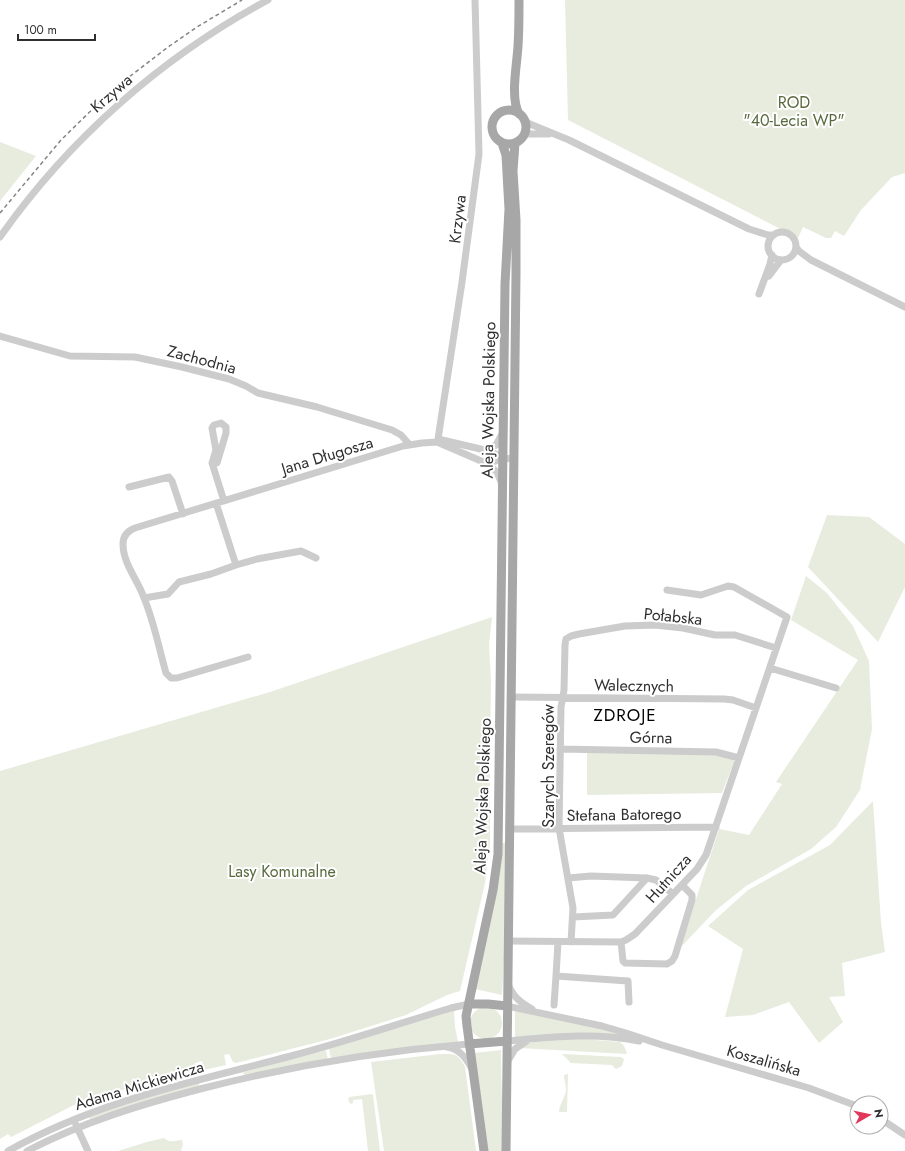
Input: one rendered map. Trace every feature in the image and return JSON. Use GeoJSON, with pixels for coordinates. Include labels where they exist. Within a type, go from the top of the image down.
{"type":"FeatureCollection","features":[{"type":"Feature","properties":{"kind":"main road"},"geometry":{"type":"LineString","coordinates":[[515,78],[516,104],[526,127],[521,139],[515,143],[502,143],[495,137],[492,127],[495,118],[509,104],[515,78],[518,48],[519,0]]}},
{"type":"Feature","properties":{"kind":"main road"},"geometry":{"type":"LineString","coordinates":[[502,112],[512,110],[522,117]]}},
{"type":"Feature","properties":{"kind":"main road","name":"Aleja Wojska Polskiego"},"geometry":{"type":"LineString","coordinates":[[469,1044],[466,1021],[493,890],[497,863],[502,458],[506,263],[509,209],[506,155],[502,143]]}},
{"type":"Feature","properties":{"kind":"main road","name":"Aleja Wojska Polskiego"},"geometry":{"type":"LineString","coordinates":[[507,1041],[515,377],[516,220],[513,171],[515,143]]}},
{"type":"Feature","properties":{"kind":"main road"},"geometry":{"type":"LineString","coordinates":[[504,376],[515,377]]}},
{"type":"Feature","properties":{"kind":"main road"},"geometry":{"type":"LineString","coordinates":[[500,659],[511,660]]}},
{"type":"Feature","properties":{"kind":"main road"},"geometry":{"type":"LineString","coordinates":[[469,1004],[507,1006]]}},
{"type":"Feature","properties":{"kind":"main road"},"geometry":{"type":"LineString","coordinates":[[484,1151],[469,1044],[507,1041],[506,1151]]}},
{"type":"Feature","properties":{"kind":"street","name":"Krzywa"},"geometry":{"type":"LineString","coordinates":[[0,238],[55,167],[81,139],[114,109],[184,52],[235,19],[268,0]]}},
{"type":"Feature","properties":{"kind":"street","name":"Krzywa"},"geometry":{"type":"LineString","coordinates":[[438,441],[462,282],[479,154],[475,0]]}},
{"type":"Feature","properties":{"kind":"street"},"geometry":{"type":"LineString","coordinates":[[522,117],[749,229],[768,235],[781,232],[790,234],[799,251],[811,260],[905,306]]}},
{"type":"Feature","properties":{"kind":"street"},"geometry":{"type":"LineString","coordinates":[[524,134],[534,133],[556,135]]}},
{"type":"Feature","properties":{"kind":"street"},"geometry":{"type":"LineString","coordinates":[[749,229],[766,241],[772,255],[780,260],[787,259],[792,256],[796,247]]}},
{"type":"Feature","properties":{"kind":"street"},"geometry":{"type":"LineString","coordinates":[[768,246],[773,235]]}},
{"type":"Feature","properties":{"kind":"street"},"geometry":{"type":"LineString","coordinates":[[759,294],[772,255]]}},
{"type":"Feature","properties":{"kind":"street"},"geometry":{"type":"LineString","coordinates":[[792,256],[811,260]]}},
{"type":"Feature","properties":{"kind":"street"},"geometry":{"type":"LineString","coordinates":[[764,282],[780,260]]}},
{"type":"Feature","properties":{"kind":"street","name":"Zachodnia"},"geometry":{"type":"LineString","coordinates":[[0,336],[70,356],[135,357],[229,379],[258,393],[317,407],[392,430],[401,435],[410,444]]}},
{"type":"Feature","properties":{"kind":"street"},"geometry":{"type":"LineString","coordinates":[[212,463],[217,463],[226,433],[226,427],[221,423],[216,424],[212,428],[216,450],[212,463],[224,501]]}},
{"type":"Feature","properties":{"kind":"street"},"geometry":{"type":"LineString","coordinates":[[486,450],[496,445],[503,430]]}},
{"type":"Feature","properties":{"kind":"street","name":"Jana Długosza"},"geometry":{"type":"LineString","coordinates":[[248,657],[178,678],[172,678],[166,673],[144,598],[129,568],[124,546],[124,539],[127,533],[130,530],[140,530],[183,514],[410,444],[438,441]]}},
{"type":"Feature","properties":{"kind":"street"},"geometry":{"type":"LineString","coordinates":[[438,441],[486,450],[502,458]]}},
{"type":"Feature","properties":{"kind":"street"},"geometry":{"type":"LineString","coordinates":[[438,441],[488,464],[499,475],[502,486]]}},
{"type":"Feature","properties":{"kind":"street"},"geometry":{"type":"LineString","coordinates":[[488,464],[502,458],[514,458]]}},
{"type":"Feature","properties":{"kind":"street"},"geometry":{"type":"LineString","coordinates":[[128,487],[169,477],[172,481],[183,514]]}},
{"type":"Feature","properties":{"kind":"street"},"geometry":{"type":"LineString","coordinates":[[216,504],[236,565]]}},
{"type":"Feature","properties":{"kind":"street"},"geometry":{"type":"LineString","coordinates":[[144,598],[168,594],[180,582],[211,574],[257,559],[301,551],[316,558]]}},
{"type":"Feature","properties":{"kind":"street","name":"Hutnicza"},"geometry":{"type":"LineString","coordinates":[[621,942],[635,934],[682,885],[702,861],[716,827],[787,617],[734,587],[728,586],[701,595],[667,590]]}},
{"type":"Feature","properties":{"kind":"street","name":"Połabska"},"geometry":{"type":"LineString","coordinates":[[566,639],[579,634],[608,628],[654,625],[683,628],[715,635],[735,635],[776,648]]}},
{"type":"Feature","properties":{"kind":"street","name":"Szarych Szeregów"},"geometry":{"type":"LineString","coordinates":[[566,639],[560,749],[560,828],[573,908],[571,942]]}},
{"type":"Feature","properties":{"kind":"street"},"geometry":{"type":"LineString","coordinates":[[770,668],[836,688]]}},
{"type":"Feature","properties":{"kind":"street","name":"Walecznych"},"geometry":{"type":"LineString","coordinates":[[511,697],[724,699],[733,700],[756,708]]}},
{"type":"Feature","properties":{"kind":"street","name":"Górna"},"geometry":{"type":"LineString","coordinates":[[560,749],[716,752],[740,758]]}},
{"type":"Feature","properties":{"kind":"street","name":"Stefana Batorego"},"geometry":{"type":"LineString","coordinates":[[509,829],[716,827]]}},
{"type":"Feature","properties":{"kind":"street"},"geometry":{"type":"LineString","coordinates":[[568,878],[598,876],[647,878],[656,880],[673,894]]}},
{"type":"Feature","properties":{"kind":"street"},"geometry":{"type":"LineString","coordinates":[[573,917],[613,915],[647,878]]}},
{"type":"Feature","properties":{"kind":"street"},"geometry":{"type":"LineString","coordinates":[[508,941],[621,942],[623,961],[625,963],[667,964],[671,962],[675,956],[692,900],[692,895],[682,885]]}},
{"type":"Feature","properties":{"kind":"street"},"geometry":{"type":"LineString","coordinates":[[554,1005],[558,942]]}},
{"type":"Feature","properties":{"kind":"street"},"geometry":{"type":"LineString","coordinates":[[556,976],[628,981],[629,1002]]}},
{"type":"Feature","properties":{"kind":"street"},"geometry":{"type":"LineString","coordinates":[[508,981],[513,994],[519,1001],[539,1013]]}},
{"type":"Feature","properties":{"kind":"street","name":"Adama Mickiewicza"},"geometry":{"type":"LineString","coordinates":[[8,1151],[73,1119],[138,1096],[327,1047],[451,1008],[469,1004]]}},
{"type":"Feature","properties":{"kind":"street","name":"Koszalińska"},"geometry":{"type":"LineString","coordinates":[[507,1006],[602,1026],[641,1037],[662,1045],[809,1088],[849,1103]]}},
{"type":"Feature","properties":{"kind":"street","name":"Koszalińska"},"geometry":{"type":"LineString","coordinates":[[507,1041],[576,1036],[625,1038],[662,1045]]}},
{"type":"Feature","properties":{"kind":"street"},"geometry":{"type":"LineString","coordinates":[[506,1070],[512,1053],[530,1039]]}},
{"type":"Feature","properties":{"kind":"street","name":"Adama Mickiewicza"},"geometry":{"type":"LineString","coordinates":[[27,1151],[77,1127],[143,1104],[239,1080],[370,1055],[469,1044]]}},
{"type":"Feature","properties":{"kind":"street"},"geometry":{"type":"LineString","coordinates":[[442,1046],[451,1048],[460,1053],[473,1072]]}},
{"type":"Feature","properties":{"kind":"street"},"geometry":{"type":"LineString","coordinates":[[237,1070],[239,1080]]}},
{"type":"Feature","properties":{"kind":"street"},"geometry":{"type":"LineString","coordinates":[[73,1119],[88,1151]]}},
{"type":"Feature","properties":{"kind":"street"},"geometry":{"type":"LineString","coordinates":[[889,1124],[905,1135]]}},
{"type":"Feature","properties":{"kind":"green space","name":"ROD \"40-Lecia WP\""},"geometry":{"type":"Polygon","coordinates":[[[565,0],[905,0],[905,173],[892,177],[861,210],[844,236],[835,231],[831,238],[826,238],[803,227],[798,238],[568,120],[565,0]]]}},
{"type":"Feature","properties":{"kind":"green space"},"geometry":{"type":"Polygon","coordinates":[[[0,142],[36,156],[0,201],[0,142]]]}},
{"type":"Feature","properties":{"kind":"green space"},"geometry":{"type":"Polygon","coordinates":[[[827,515],[869,517],[905,544],[905,587],[878,642],[808,567],[827,515]]]}},
{"type":"Feature","properties":{"kind":"green space"},"geometry":{"type":"Polygon","coordinates":[[[806,576],[827,593],[853,626],[869,661],[872,729],[860,790],[836,827],[811,849],[746,886],[715,911],[680,948],[719,829],[749,835],[782,784],[776,782],[858,660],[791,620],[806,576]]]}},
{"type":"Feature","properties":{"kind":"green space","name":"Lasy Komunalne"},"geometry":{"type":"Polygon","coordinates":[[[492,617],[489,644],[491,681],[490,842],[485,883],[460,991],[447,995],[406,1015],[330,1039],[236,1063],[233,1062],[229,1054],[224,1055],[226,1065],[204,1070],[202,1061],[195,1063],[196,1069],[140,1083],[139,1085],[74,1105],[11,1137],[8,1134],[0,1139],[0,771],[270,692],[492,617]]]}},
{"type":"Feature","properties":{"kind":"green space"},"geometry":{"type":"Polygon","coordinates":[[[587,752],[717,754],[733,759],[734,762],[722,793],[587,795],[587,752]]]}},
{"type":"Feature","properties":{"kind":"green space"},"geometry":{"type":"Polygon","coordinates":[[[873,801],[881,923],[885,952],[842,963],[845,996],[829,997],[843,1022],[819,1043],[789,1002],[753,1015],[725,1017],[743,949],[708,926],[748,890],[830,845],[873,801]]]}},
{"type":"Feature","properties":{"kind":"green space"},"geometry":{"type":"Polygon","coordinates":[[[501,843],[506,843],[505,941],[502,995],[475,989],[501,843]]]}},
{"type":"Feature","properties":{"kind":"green space"},"geometry":{"type":"Polygon","coordinates":[[[486,1007],[497,1012],[502,1023],[497,1034],[486,1039],[475,1034],[470,1023],[475,1012],[486,1007]]]}},
{"type":"Feature","properties":{"kind":"green space"},"geometry":{"type":"Polygon","coordinates":[[[454,1010],[458,1042],[331,1059],[329,1049],[454,1010]]]}},
{"type":"Feature","properties":{"kind":"green space"},"geometry":{"type":"Polygon","coordinates":[[[515,1011],[597,1027],[632,1037],[515,1037],[515,1011]]]}},
{"type":"Feature","properties":{"kind":"green space"},"geometry":{"type":"Polygon","coordinates":[[[558,1039],[620,1042],[624,1046],[627,1053],[519,1048],[532,1042],[558,1039]]]}},
{"type":"Feature","properties":{"kind":"green space"},"geometry":{"type":"Polygon","coordinates":[[[326,1050],[328,1060],[245,1075],[242,1073],[244,1072],[326,1050]]]}},
{"type":"Feature","properties":{"kind":"green space"},"geometry":{"type":"Polygon","coordinates":[[[501,1050],[503,1151],[487,1151],[474,1053],[501,1050]]]}},
{"type":"Feature","properties":{"kind":"green space"},"geometry":{"type":"Polygon","coordinates":[[[440,1054],[456,1055],[465,1067],[476,1151],[384,1151],[371,1062],[440,1054]]]}},
{"type":"Feature","properties":{"kind":"green space"},"geometry":{"type":"Polygon","coordinates":[[[562,1054],[621,1057],[624,1059],[622,1066],[616,1069],[612,1065],[571,1063],[562,1054]]]}},
{"type":"Feature","properties":{"kind":"green space"},"geometry":{"type":"Polygon","coordinates":[[[568,1074],[567,1112],[559,1112],[566,1090],[564,1075],[568,1074]]]}},
{"type":"Feature","properties":{"kind":"green space"},"geometry":{"type":"Polygon","coordinates":[[[199,1083],[199,1087],[135,1104],[90,1119],[88,1116],[112,1107],[199,1083]]]}},
{"type":"Feature","properties":{"kind":"green space"},"geometry":{"type":"Polygon","coordinates":[[[371,1094],[373,1095],[380,1151],[368,1151],[362,1099],[353,1100],[353,1103],[351,1104],[348,1098],[371,1094]]]}},
{"type":"Feature","properties":{"kind":"green space"},"geometry":{"type":"Polygon","coordinates":[[[164,1138],[171,1141],[182,1140],[182,1151],[118,1151],[147,1142],[164,1138]]]}},
{"type":"Feature","properties":{"kind":"railway"},"geometry":{"type":"LineString","coordinates":[[0,213],[61,140],[111,91],[168,47],[197,27],[242,0]]}},
{"type":"Feature","properties":{"kind":"district","name":"ZDROJE"},"geometry":{"type":"Point","coordinates":[625,715]}}]}
